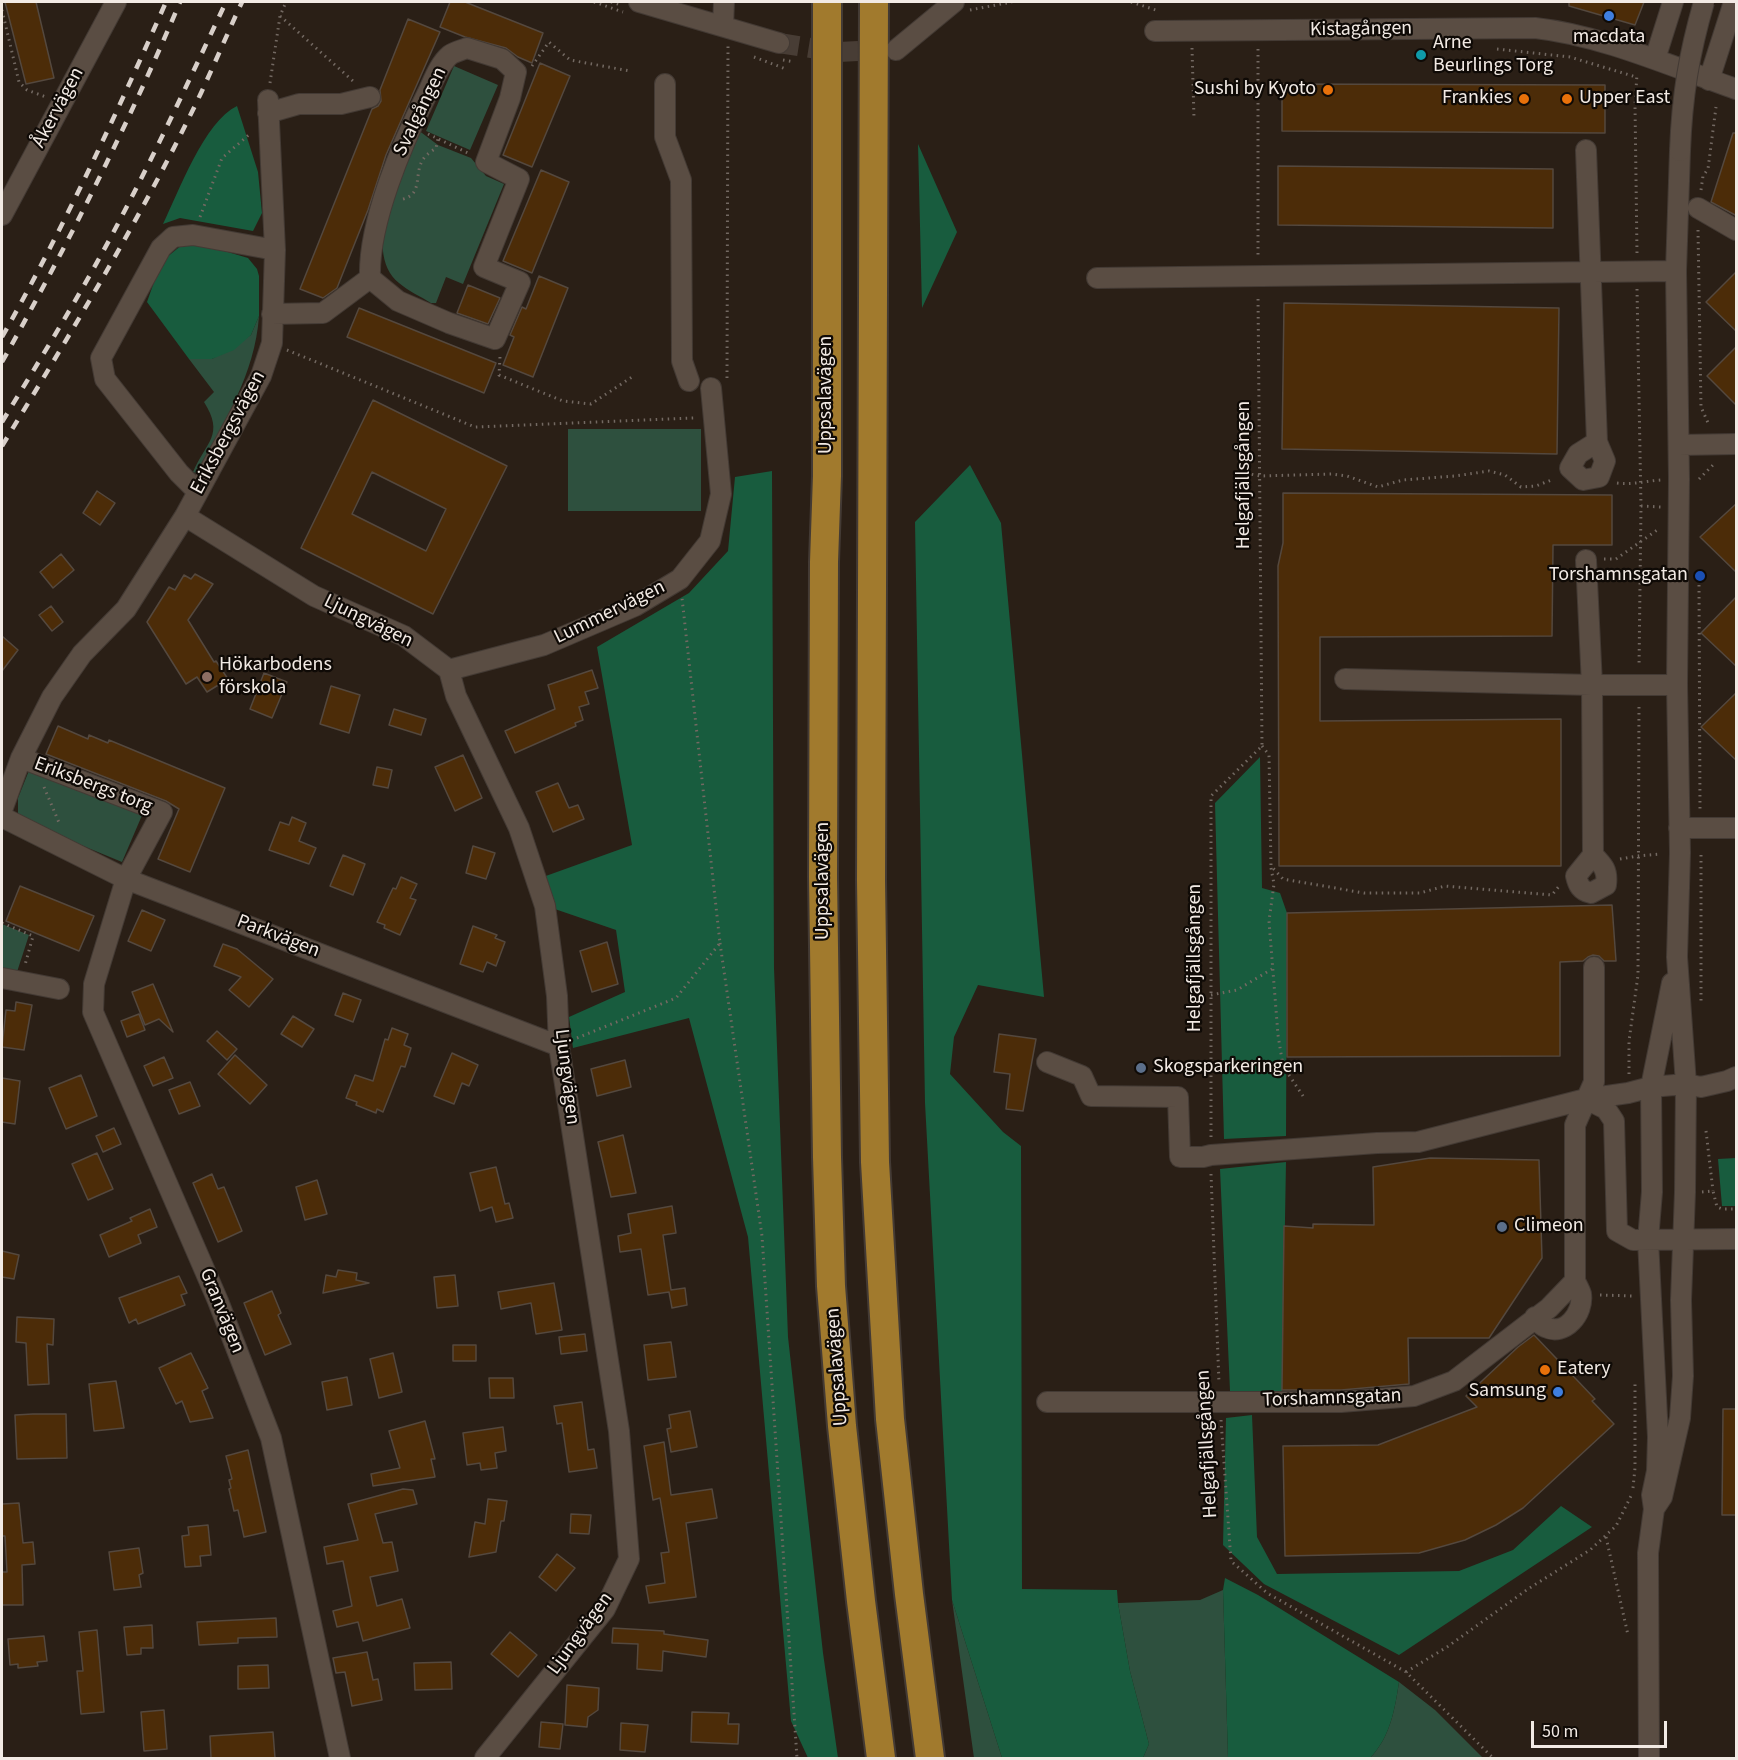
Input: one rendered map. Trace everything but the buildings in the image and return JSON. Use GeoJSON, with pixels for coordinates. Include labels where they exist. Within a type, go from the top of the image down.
{"type":"FeatureCollection","features":[{"type":"Feature","properties":{"kind":"highway","name":"Uppsalavägen"},"geometry":{"type":"LineString","coordinates":[[827,2],[827,476],[824,562],[823,877],[827,1157],[831,1286],[842,1426],[881,1758]]}},
{"type":"Feature","properties":{"kind":"highway"},"geometry":{"type":"LineString","coordinates":[[874,2],[871,880],[875,1162],[890,1419],[930,1758]]}},
{"type":"Feature","properties":{"kind":"street","name":"Åkervägen"},"geometry":{"type":"LineString","coordinates":[[2,215],[116,2]]}},
{"type":"Feature","properties":{"kind":"street"},"geometry":{"type":"LineString","coordinates":[[639,2],[726,33],[780,43]]}},
{"type":"Feature","properties":{"kind":"street"},"geometry":{"type":"LineString","coordinates":[[724,2],[726,33]]}},
{"type":"Feature","properties":{"kind":"street"},"geometry":{"type":"LineString","coordinates":[[896,50],[954,2]]}},
{"type":"Feature","properties":{"kind":"street"},"geometry":{"type":"LineString","coordinates":[[1655,59],[1673,2]]}},
{"type":"Feature","properties":{"kind":"street"},"geometry":{"type":"LineString","coordinates":[[1654,1509],[1662,1497],[1680,1418],[1683,1376],[1681,1300],[1686,1084],[1677,957],[1679,828],[1676,271],[1682,110],[1689,54],[1704,2]]}},
{"type":"Feature","properties":{"kind":"street"},"geometry":{"type":"LineString","coordinates":[[1709,80],[1734,2]]}},
{"type":"Feature","properties":{"kind":"street","name":"Kistagången"},"geometry":{"type":"LineString","coordinates":[[1155,31],[1535,28],[1562,31],[1655,59],[1737,89]]}},
{"type":"Feature","properties":{"kind":"street","name":"Svalgången"},"geometry":{"type":"LineString","coordinates":[[370,278],[370,262],[383,203],[404,141],[438,70],[450,55],[467,48],[502,59],[516,72],[510,98],[486,162]]}},
{"type":"Feature","properties":{"kind":"street"},"geometry":{"type":"LineString","coordinates":[[665,84],[665,137],[681,180],[682,361],[688,381]]}},
{"type":"Feature","properties":{"kind":"street"},"geometry":{"type":"LineString","coordinates":[[268,110],[299,104],[341,104],[370,97]]}},
{"type":"Feature","properties":{"kind":"street","name":"Eriksbergsvägen"},"geometry":{"type":"LineString","coordinates":[[2,810],[28,761],[52,697],[82,654],[126,609],[185,516],[261,376],[272,343],[275,250],[268,110]]}},
{"type":"Feature","properties":{"kind":"street"},"geometry":{"type":"LineString","coordinates":[[1586,150],[1597,442]]}},
{"type":"Feature","properties":{"kind":"street"},"geometry":{"type":"LineString","coordinates":[[272,314],[322,313],[370,278],[398,301],[449,323],[495,339],[520,282],[484,267],[519,179],[486,162]]}},
{"type":"Feature","properties":{"kind":"street"},"geometry":{"type":"LineString","coordinates":[[1698,208],[1737,230]]}},
{"type":"Feature","properties":{"kind":"street"},"geometry":{"type":"LineString","coordinates":[[198,492],[179,472],[105,379],[101,358],[161,248],[173,237],[194,235],[275,250]]}},
{"type":"Feature","properties":{"kind":"street"},"geometry":{"type":"LineString","coordinates":[[1096,278],[1676,271]]}},
{"type":"Feature","properties":{"kind":"street","name":"Lummervägen"},"geometry":{"type":"LineString","coordinates":[[449,670],[544,645],[635,606],[680,579],[710,541],[720,494],[715,417],[719,387]]}},
{"type":"Feature","properties":{"kind":"street"},"geometry":{"type":"LineString","coordinates":[[1678,445],[1727,444]]}},
{"type":"Feature","properties":{"kind":"street","name":"Ljungvägen"},"geometry":{"type":"LineString","coordinates":[[185,516],[314,596],[404,636],[449,670],[456,696],[519,828],[545,906],[557,996],[559,1046],[620,1431],[629,1559],[605,1609],[485,1758]]}},
{"type":"Feature","properties":{"kind":"street"},"geometry":{"type":"LineString","coordinates":[[1586,560],[1592,685],[1593,855]]}},
{"type":"Feature","properties":{"kind":"street"},"geometry":{"type":"LineString","coordinates":[[1345,679],[1677,685]]}},
{"type":"Feature","properties":{"kind":"street","name":"Eriksbergs torg"},"geometry":{"type":"LineString","coordinates":[[28,761],[162,812],[126,879]]}},
{"type":"Feature","properties":{"kind":"street","name":"Parkvägen"},"geometry":{"type":"LineString","coordinates":[[2,817],[126,879],[559,1046]]}},
{"type":"Feature","properties":{"kind":"street"},"geometry":{"type":"LineString","coordinates":[[1679,828],[1737,828]]}},
{"type":"Feature","properties":{"kind":"street","name":"Granvägen"},"geometry":{"type":"LineString","coordinates":[[126,879],[94,984],[93,1012],[218,1301],[271,1438],[340,1758]]}},
{"type":"Feature","properties":{"kind":"street"},"geometry":{"type":"LineString","coordinates":[[1649,1758],[1648,1553],[1654,1509],[1652,1495],[1657,1471],[1658,1437],[1648,1240],[1652,1192],[1651,1087],[1677,957]]}},
{"type":"Feature","properties":{"kind":"street"},"geometry":{"type":"LineString","coordinates":[[1535,1317],[1544,1327],[1556,1330],[1570,1324],[1578,1313],[1581,1302],[1581,1294],[1575,1281],[1575,1125],[1594,1082],[1594,967]]}},
{"type":"Feature","properties":{"kind":"street"},"geometry":{"type":"LineString","coordinates":[[11,980],[59,988]]}},
{"type":"Feature","properties":{"kind":"street"},"geometry":{"type":"LineString","coordinates":[[1047,1062],[1082,1076],[1091,1096],[1178,1097],[1180,1157],[1418,1142],[1586,1099],[1651,1087],[1686,1084],[1701,1087],[1737,1077]]}},
{"type":"Feature","properties":{"kind":"street"},"geometry":{"type":"LineString","coordinates":[[1586,1099],[1606,1109],[1614,1121],[1617,1231],[1633,1240],[1737,1239]]}},
{"type":"Feature","properties":{"kind":"street","name":"Torshamnsgatan"},"geometry":{"type":"LineString","coordinates":[[1047,1402],[1341,1402],[1414,1396],[1454,1381],[1549,1308],[1575,1281]]}},
{"type":"Feature","properties":{"kind":"path"},"geometry":{"type":"LineString","coordinates":[[194,235],[222,158],[268,110],[280,16],[286,2]]}},
{"type":"Feature","properties":{"kind":"path"},"geometry":{"type":"LineString","coordinates":[[2,10],[19,82],[27,90],[62,103]]}},
{"type":"Feature","properties":{"kind":"path"},"geometry":{"type":"LineString","coordinates":[[280,16],[370,97]]}},
{"type":"Feature","properties":{"kind":"path"},"geometry":{"type":"LineString","coordinates":[[719,387],[726,33]]}},
{"type":"Feature","properties":{"kind":"path"},"geometry":{"type":"LineString","coordinates":[[533,65],[549,42],[570,60],[630,71]]}},
{"type":"Feature","properties":{"kind":"path","name":"Helgafjällsgången"},"geometry":{"type":"LineString","coordinates":[[1258,45],[1262,746],[1211,796],[1211,1155],[1220,1403],[1231,1561],[1267,1593],[1406,1672],[1493,1758]]}},
{"type":"Feature","properties":{"kind":"path"},"geometry":{"type":"LineString","coordinates":[[1192,47],[1194,118]]}},
{"type":"Feature","properties":{"kind":"path"},"geometry":{"type":"LineString","coordinates":[[1494,48],[1570,57],[1636,77]]}},
{"type":"Feature","properties":{"kind":"path"},"geometry":{"type":"LineString","coordinates":[[1699,479],[1727,444],[1701,406],[1698,208],[1703,176],[1708,169],[1716,107]]}},
{"type":"Feature","properties":{"kind":"path"},"geometry":{"type":"LineString","coordinates":[[413,123],[438,139],[486,162]]}},
{"type":"Feature","properties":{"kind":"path"},"geometry":{"type":"LineString","coordinates":[[383,203],[412,196],[417,190],[418,171],[423,158],[436,148],[438,139]]}},
{"type":"Feature","properties":{"kind":"path"},"geometry":{"type":"LineString","coordinates":[[495,339],[500,353],[498,375],[563,401],[591,404],[632,377]]}},
{"type":"Feature","properties":{"kind":"path"},"geometry":{"type":"LineString","coordinates":[[272,343],[475,427],[715,417]]}},
{"type":"Feature","properties":{"kind":"path"},"geometry":{"type":"LineString","coordinates":[[1240,471],[1260,476],[1332,474],[1347,476],[1378,487],[1403,480],[1489,471],[1504,475],[1521,487],[1545,484],[1561,475]]}},
{"type":"Feature","properties":{"kind":"path"},"geometry":{"type":"LineString","coordinates":[[1613,482],[1631,485],[1640,482]]}},
{"type":"Feature","properties":{"kind":"path"},"geometry":{"type":"LineString","coordinates":[[1641,506],[1662,507]]}},
{"type":"Feature","properties":{"kind":"path"},"geometry":{"type":"LineString","coordinates":[[1640,544],[1662,527]]}},
{"type":"Feature","properties":{"kind":"path"},"geometry":{"type":"LineString","coordinates":[[1699,575],[1701,1005]]}},
{"type":"Feature","properties":{"kind":"path"},"geometry":{"type":"LineString","coordinates":[[680,579],[720,943],[762,1236],[797,1758]]}},
{"type":"Feature","properties":{"kind":"path"},"geometry":{"type":"LineString","coordinates":[[1262,746],[1269,755],[1271,866],[1274,884],[1269,921],[1283,1066],[1303,1096]]}},
{"type":"Feature","properties":{"kind":"path"},"geometry":{"type":"LineString","coordinates":[[28,761],[70,851]]}},
{"type":"Feature","properties":{"kind":"path"},"geometry":{"type":"LineString","coordinates":[[1271,866],[1283,879],[1364,893],[1420,893],[1445,886],[1552,895]]}},
{"type":"Feature","properties":{"kind":"path"},"geometry":{"type":"LineString","coordinates":[[2,923],[33,936],[11,980]]}},
{"type":"Feature","properties":{"kind":"path"},"geometry":{"type":"LineString","coordinates":[[559,1046],[676,999],[720,943]]}},
{"type":"Feature","properties":{"kind":"path"},"geometry":{"type":"LineString","coordinates":[[1211,995],[1237,990],[1272,969]]}},
{"type":"Feature","properties":{"kind":"path"},"geometry":{"type":"LineString","coordinates":[[1705,1122],[1713,1191]]}},
{"type":"Feature","properties":{"kind":"path"},"geometry":{"type":"LineString","coordinates":[[1600,1295],[1634,1296],[1634,1286]]}},
{"type":"Feature","properties":{"kind":"path"},"geometry":{"type":"LineString","coordinates":[[1406,1672],[1447,1647],[1528,1589],[1590,1550],[1616,1526],[1632,1496],[1635,1468],[1635,1377]]}},
{"type":"Feature","properties":{"kind":"path"},"geometry":{"type":"LineString","coordinates":[[1606,1537],[1628,1634],[1628,1645]]}},
{"type":"Feature","properties":{"kind":"green space"},"geometry":{"type":"Polygon","coordinates":[[[454,66],[498,85],[470,150],[426,131],[454,66]]]}},
{"type":"Feature","properties":{"kind":"green space"},"geometry":{"type":"Polygon","coordinates":[[[237,106],[258,172],[262,213],[253,231],[180,218],[163,224],[203,142],[225,114],[237,106]]]}},
{"type":"Feature","properties":{"kind":"green space"},"geometry":{"type":"Polygon","coordinates":[[[418,130],[438,145],[471,158],[486,176],[504,184],[463,284],[446,277],[436,303],[431,303],[399,283],[388,268],[383,250],[388,208],[418,130]]]}},
{"type":"Feature","properties":{"kind":"green space"},"geometry":{"type":"Polygon","coordinates":[[[918,144],[957,232],[922,308],[918,144]]]}},
{"type":"Feature","properties":{"kind":"green space"},"geometry":{"type":"Polygon","coordinates":[[[183,244],[201,244],[248,258],[257,269],[259,276],[259,316],[251,335],[234,350],[212,359],[189,359],[147,302],[161,262],[183,244]]]}},
{"type":"Feature","properties":{"kind":"green space"},"geometry":{"type":"Polygon","coordinates":[[[259,316],[245,378],[217,436],[196,473],[193,472],[213,431],[210,413],[204,402],[214,392],[189,359],[212,359],[251,335],[259,316]]]}},
{"type":"Feature","properties":{"kind":"green space"},"geometry":{"type":"Polygon","coordinates":[[[568,429],[701,429],[701,511],[568,511],[568,429]]]}},
{"type":"Feature","properties":{"kind":"green space"},"geometry":{"type":"Polygon","coordinates":[[[970,465],[1001,523],[1044,997],[978,985],[954,1037],[950,1074],[1003,1132],[1021,1146],[1022,1589],[1117,1590],[1130,1671],[1149,1744],[1143,1758],[1002,1758],[952,1600],[925,1103],[915,522],[970,465]]]}},
{"type":"Feature","properties":{"kind":"green space"},"geometry":{"type":"Polygon","coordinates":[[[772,471],[774,968],[788,1337],[823,1653],[838,1758],[808,1758],[791,1721],[748,1237],[689,1018],[573,1048],[569,1017],[625,992],[616,930],[549,907],[543,877],[632,845],[597,647],[689,593],[728,551],[735,477],[772,471]]]}},
{"type":"Feature","properties":{"kind":"green space"},"geometry":{"type":"Polygon","coordinates":[[[1260,757],[1262,888],[1280,893],[1287,913],[1286,1136],[1224,1139],[1215,803],[1260,757]]]}},
{"type":"Feature","properties":{"kind":"green space"},"geometry":{"type":"Polygon","coordinates":[[[30,768],[143,813],[122,862],[18,819],[18,798],[30,768]]]}},
{"type":"Feature","properties":{"kind":"green space"},"geometry":{"type":"Polygon","coordinates":[[[2,924],[29,935],[17,972],[2,968],[2,924]]]}},
{"type":"Feature","properties":{"kind":"green space"},"geometry":{"type":"Polygon","coordinates":[[[1736,1158],[1736,1206],[1722,1206],[1718,1159],[1736,1158]]]}},
{"type":"Feature","properties":{"kind":"green space"},"geometry":{"type":"Polygon","coordinates":[[[1286,1162],[1282,1391],[1230,1391],[1220,1169],[1286,1162]]]}},
{"type":"Feature","properties":{"kind":"green space"},"geometry":{"type":"Polygon","coordinates":[[[1252,1415],[1257,1537],[1277,1574],[1459,1571],[1513,1550],[1561,1506],[1592,1527],[1399,1655],[1264,1584],[1223,1545],[1226,1418],[1252,1415]]]}},
{"type":"Feature","properties":{"kind":"green space"},"geometry":{"type":"Polygon","coordinates":[[[1225,1578],[1258,1595],[1399,1682],[1387,1732],[1370,1758],[1228,1758],[1223,1590],[1225,1578]]]}},
{"type":"Feature","properties":{"kind":"green space"},"geometry":{"type":"Polygon","coordinates":[[[1223,1590],[1228,1758],[1143,1758],[1149,1744],[1130,1671],[1118,1603],[1200,1600],[1223,1590]]]}},
{"type":"Feature","properties":{"kind":"green space"},"geometry":{"type":"Polygon","coordinates":[[[952,1600],[1002,1758],[974,1758],[952,1600]]]}},
{"type":"Feature","properties":{"kind":"green space"},"geometry":{"type":"Polygon","coordinates":[[[1399,1682],[1435,1710],[1483,1758],[1370,1758],[1387,1732],[1399,1682]]]}},
{"type":"Feature","properties":{"kind":"tunnel"},"geometry":{"type":"LineString","coordinates":[[779,43],[836,52],[884,50]]}},
{"type":"Feature","properties":{"kind":"railway"},"geometry":{"type":"LineString","coordinates":[[2,337],[88,171],[166,2]]}},
{"type":"Feature","properties":{"kind":"railway"},"geometry":{"type":"LineString","coordinates":[[2,362],[96,185],[180,2]]}},
{"type":"Feature","properties":{"kind":"railway"},"geometry":{"type":"LineString","coordinates":[[2,422],[110,239],[226,2]]}},
{"type":"Feature","properties":{"kind":"railway"},"geometry":{"type":"LineString","coordinates":[[2,446],[131,228],[179,138],[242,2]]}},
{"type":"Feature","properties":{"kind":"place","name":"macdata"},"geometry":{"type":"Point","coordinates":[1609,16]}},
{"type":"Feature","properties":{"kind":"place","name":"Arne Beurlings Torg"},"geometry":{"type":"Point","coordinates":[1421,55]}},
{"type":"Feature","properties":{"kind":"place","name":"Sushi by Kyoto"},"geometry":{"type":"Point","coordinates":[1328,90]}},
{"type":"Feature","properties":{"kind":"place","name":"Frankies"},"geometry":{"type":"Point","coordinates":[1524,99]}},
{"type":"Feature","properties":{"kind":"place","name":"Upper East"},"geometry":{"type":"Point","coordinates":[1567,99]}},
{"type":"Feature","properties":{"kind":"place","name":"Torshamnsgatan"},"geometry":{"type":"Point","coordinates":[1700,576]}},
{"type":"Feature","properties":{"kind":"place","name":"Hökarbodens förskola"},"geometry":{"type":"Point","coordinates":[207,677]}},
{"type":"Feature","properties":{"kind":"place","name":"Skogsparkeringen"},"geometry":{"type":"Point","coordinates":[1141,1068]}},
{"type":"Feature","properties":{"kind":"place","name":"Climeon"},"geometry":{"type":"Point","coordinates":[1502,1227]}},
{"type":"Feature","properties":{"kind":"place","name":"Eatery"},"geometry":{"type":"Point","coordinates":[1545,1370]}},
{"type":"Feature","properties":{"kind":"place","name":"Samsung"},"geometry":{"type":"Point","coordinates":[1558,1392]}}]}
